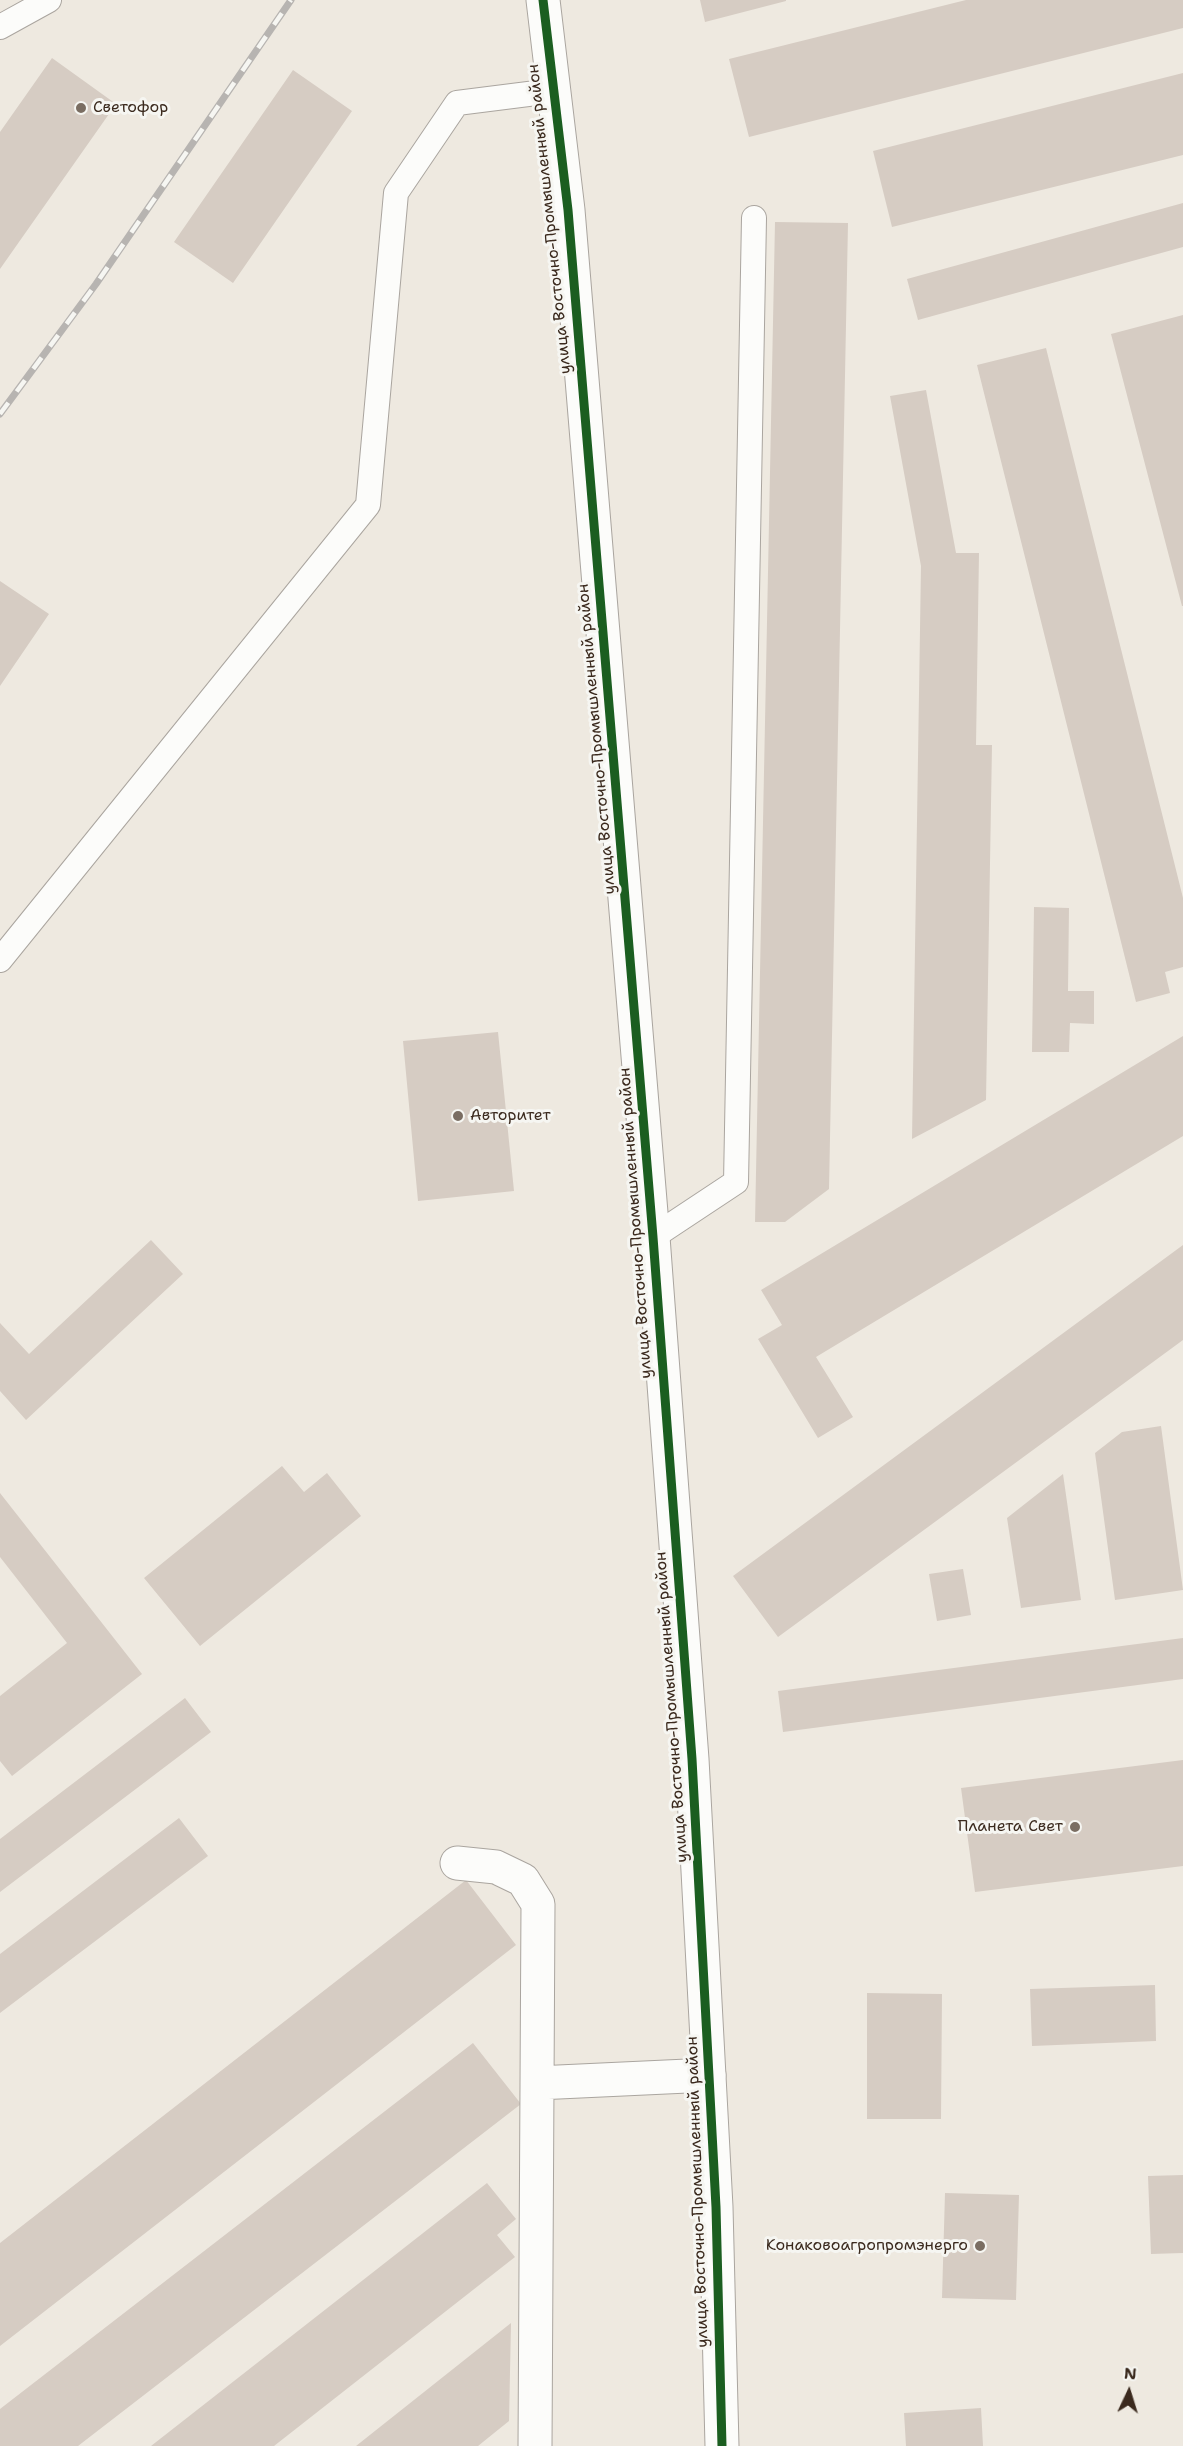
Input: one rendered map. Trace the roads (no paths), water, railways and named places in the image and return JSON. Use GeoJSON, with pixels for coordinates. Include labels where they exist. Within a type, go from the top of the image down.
{"type":"FeatureCollection","features":[{"type":"Feature","properties":{"kind":"street","name":"улица Восточно-Промышленный район"},"geometry":{"type":"LineString","coordinates":[[543,0],[552,92],[568,210],[653,1237],[692,1759],[716,2207],[722,2446]]}},
{"type":"Feature","properties":{"kind":"street"},"geometry":{"type":"LineString","coordinates":[[457,1863],[496,1867],[523,1880],[537,1904],[535,2446]]}},
{"type":"Feature","properties":{"kind":"street"},"geometry":{"type":"LineString","coordinates":[[537,2083],[709,2075]]}},
{"type":"Feature","properties":{"kind":"lane"},"geometry":{"type":"LineString","coordinates":[[0,27],[49,0]]}},
{"type":"Feature","properties":{"kind":"lane"},"geometry":{"type":"LineString","coordinates":[[0,960],[368,505],[396,193],[457,103],[552,92]]}},
{"type":"Feature","properties":{"kind":"lane"},"geometry":{"type":"LineString","coordinates":[[653,1237],[736,1182],[754,218]]}},
{"type":"Feature","properties":{"kind":"railway"},"geometry":{"type":"LineString","coordinates":[[0,414],[96,284],[291,0]]}},
{"type":"Feature","properties":{"kind":"place","name":"Светофор"},"geometry":{"type":"Point","coordinates":[81,108]}},
{"type":"Feature","properties":{"kind":"place","name":"Авторитет"},"geometry":{"type":"Point","coordinates":[458,1116]}},
{"type":"Feature","properties":{"kind":"place","name":"Планета Свет"},"geometry":{"type":"Point","coordinates":[1075,1827]}},
{"type":"Feature","properties":{"kind":"place","name":"Конаковоагропромэнерго"},"geometry":{"type":"Point","coordinates":[980,2246]}}]}
